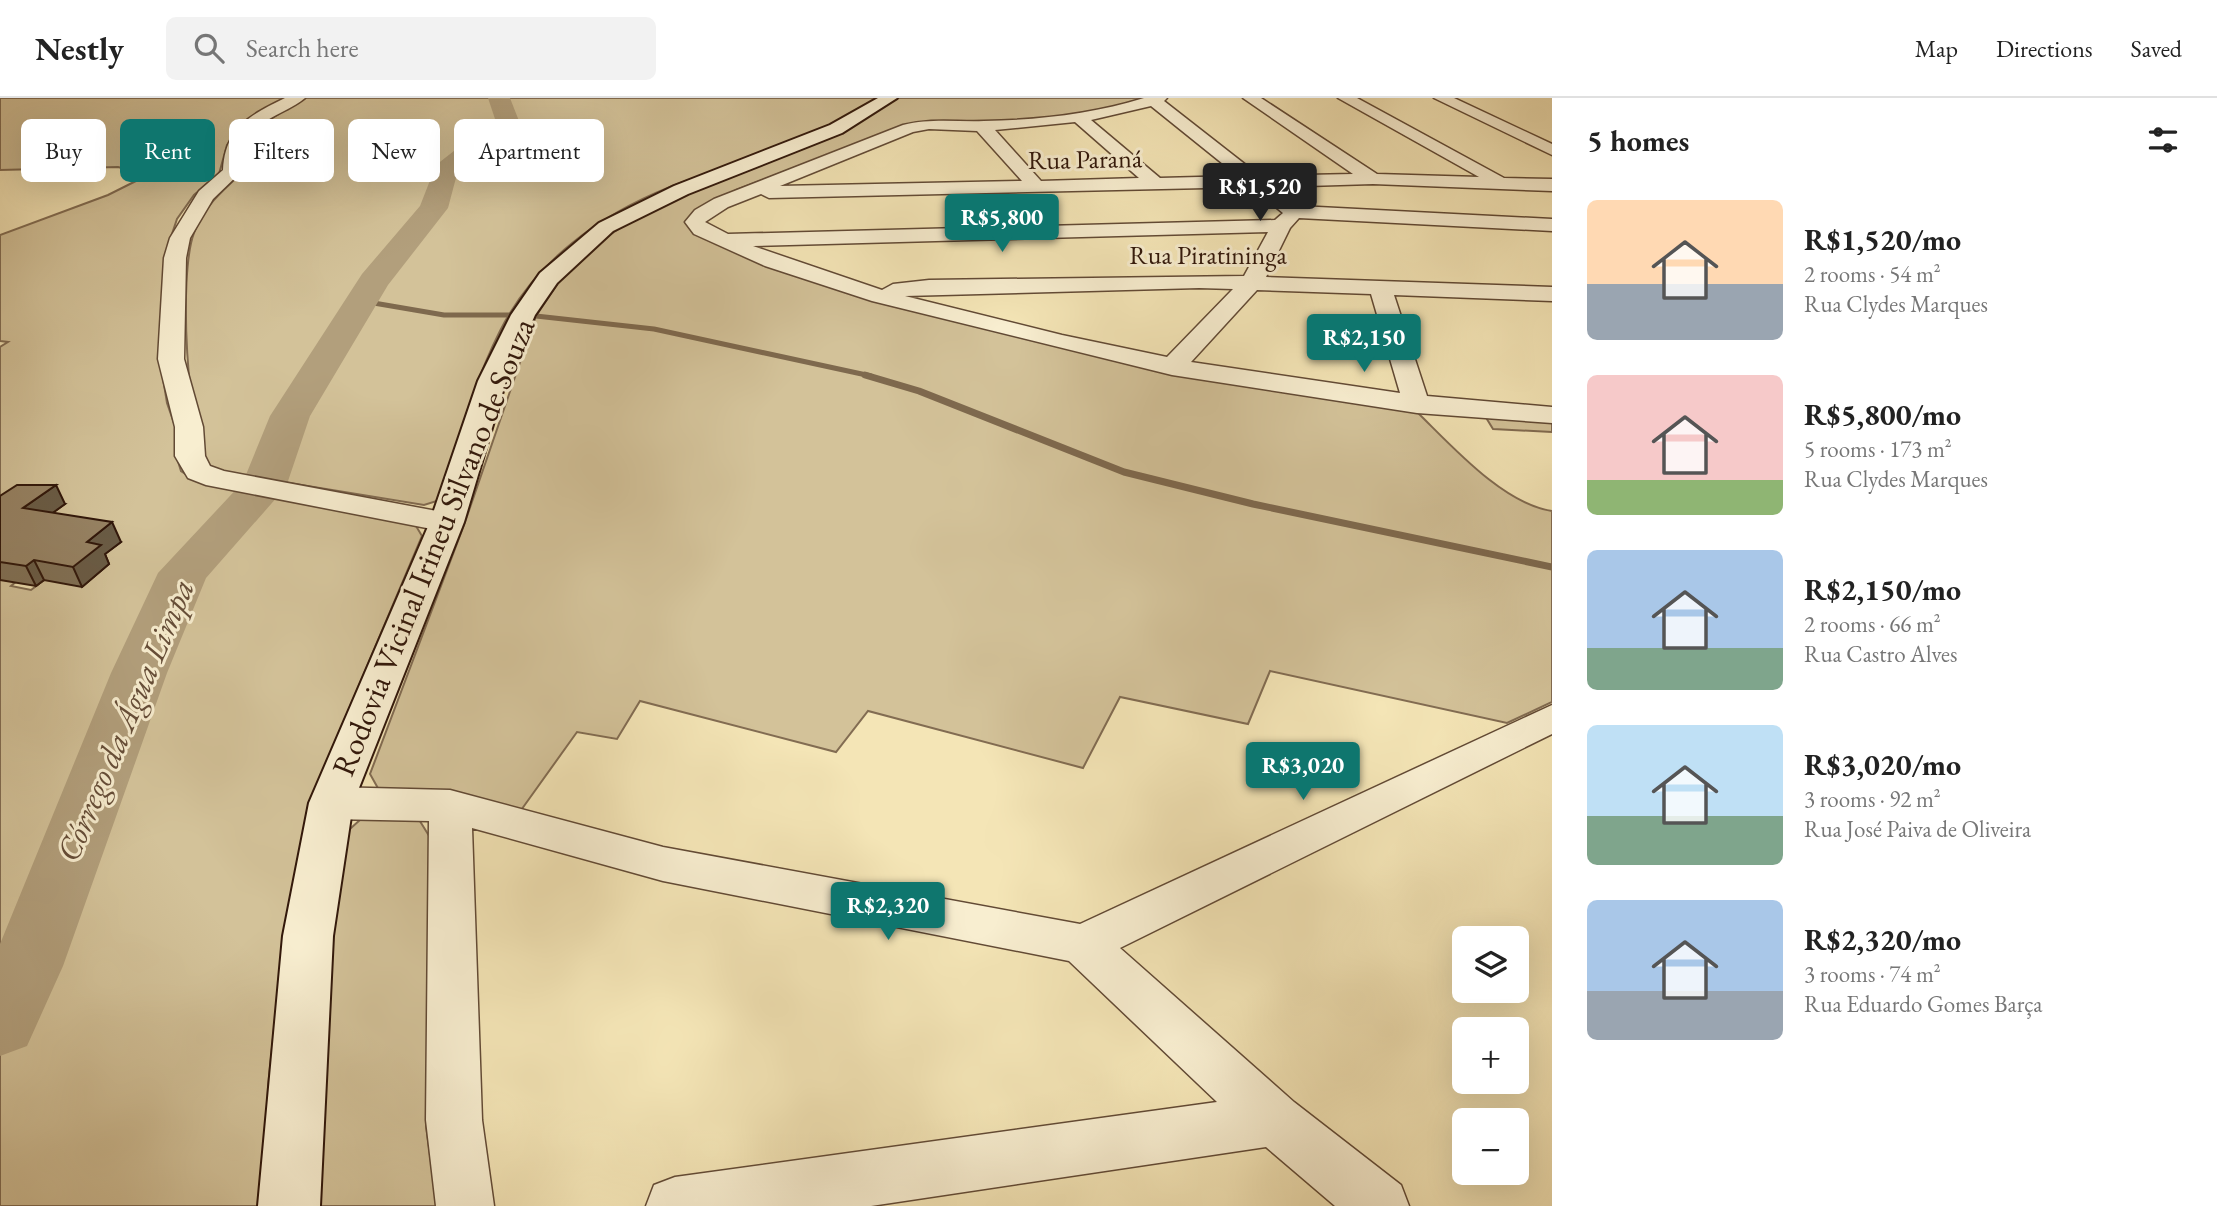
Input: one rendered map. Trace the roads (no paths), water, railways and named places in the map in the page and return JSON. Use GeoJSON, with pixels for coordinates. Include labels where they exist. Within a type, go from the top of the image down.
{"type":"FeatureCollection","features":[{"type":"Feature","properties":{"kind":"main road","name":"Rodovia Vicinal Irineu Silvano de Souza"},"geometry":{"type":"LineString","coordinates":[[289,1206],[308,936],[331,803],[447,522],[492,381],[523,315],[548,278],[606,227],[681,190],[824,135],[889,98]]}},
{"type":"Feature","properties":{"kind":"street"},"geometry":{"type":"LineString","coordinates":[[297,98],[249,128],[234,145],[232,172],[206,195],[180,239],[175,258],[171,359],[189,428],[190,456],[199,472],[217,479],[447,522]]}},
{"type":"Feature","properties":{"kind":"street"},"geometry":{"type":"LineString","coordinates":[[1251,98],[1373,179]]}},
{"type":"Feature","properties":{"kind":"street"},"geometry":{"type":"LineString","coordinates":[[1346,98],[1503,183]]}},
{"type":"Feature","properties":{"kind":"street"},"geometry":{"type":"LineString","coordinates":[[1442,98],[1552,150]]}},
{"type":"Feature","properties":{"kind":"street"},"geometry":{"type":"LineString","coordinates":[[1288,219],[1257,182],[1156,100],[1016,126],[929,124],[909,128],[745,192],[702,214],[695,222],[701,230],[777,265],[864,294],[1087,350],[1269,385],[1417,405],[1552,415]]}},
{"type":"Feature","properties":{"kind":"street"},"geometry":{"type":"LineString","coordinates":[[1077,116],[1155,183]]}},
{"type":"Feature","properties":{"kind":"street"},"geometry":{"type":"LineString","coordinates":[[982,127],[1036,186]]}},
{"type":"Feature","properties":{"kind":"street","name":"Rua Paraná"},"geometry":{"type":"LineString","coordinates":[[745,192],[1373,179],[1552,185]]}},
{"type":"Feature","properties":{"kind":"street"},"geometry":{"type":"LineString","coordinates":[[1172,367],[1252,282],[1288,219]]}},
{"type":"Feature","properties":{"kind":"street"},"geometry":{"type":"LineString","coordinates":[[722,240],[1288,219],[1552,225]]}},
{"type":"Feature","properties":{"kind":"street","name":"Rua Piratininga"},"geometry":{"type":"LineString","coordinates":[[864,294],[929,287],[1252,282],[1552,294]]}},
{"type":"Feature","properties":{"kind":"street"},"geometry":{"type":"LineString","coordinates":[[1380,286],[1417,405]]}},
{"type":"Feature","properties":{"kind":"street"},"geometry":{"type":"LineString","coordinates":[[1083,944],[1552,718]]}},
{"type":"Feature","properties":{"kind":"street"},"geometry":{"type":"LineString","coordinates":[[331,803],[450,806],[663,864],[1083,944],[1275,1120],[1380,1206]]}},
{"type":"Feature","properties":{"kind":"street"},"geometry":{"type":"LineString","coordinates":[[450,806],[454,1120],[465,1206]]}},
{"type":"Feature","properties":{"kind":"street"},"geometry":{"type":"LineString","coordinates":[[675,1206],[1275,1120]]}},
{"type":"Feature","properties":{"kind":"waterway","name":"Córrego da Água Limpa"},"geometry":{"type":"LineString","coordinates":[[0,1023],[27,966],[139,673],[183,573],[264,487],[290,416],[374,281],[434,208],[445,171],[507,121],[499,98]]}},
{"type":"Feature","properties":{"kind":"waterway"},"geometry":{"type":"LineString","coordinates":[[362,301],[444,315],[509,315]]}},
{"type":"Feature","properties":{"kind":"waterway"},"geometry":{"type":"LineString","coordinates":[[536,316],[654,329],[871,376]]}},
{"type":"Feature","properties":{"kind":"waterway"},"geometry":{"type":"LineString","coordinates":[[865,375],[919,391],[1124,472],[1253,504],[1552,567]]}}]}
